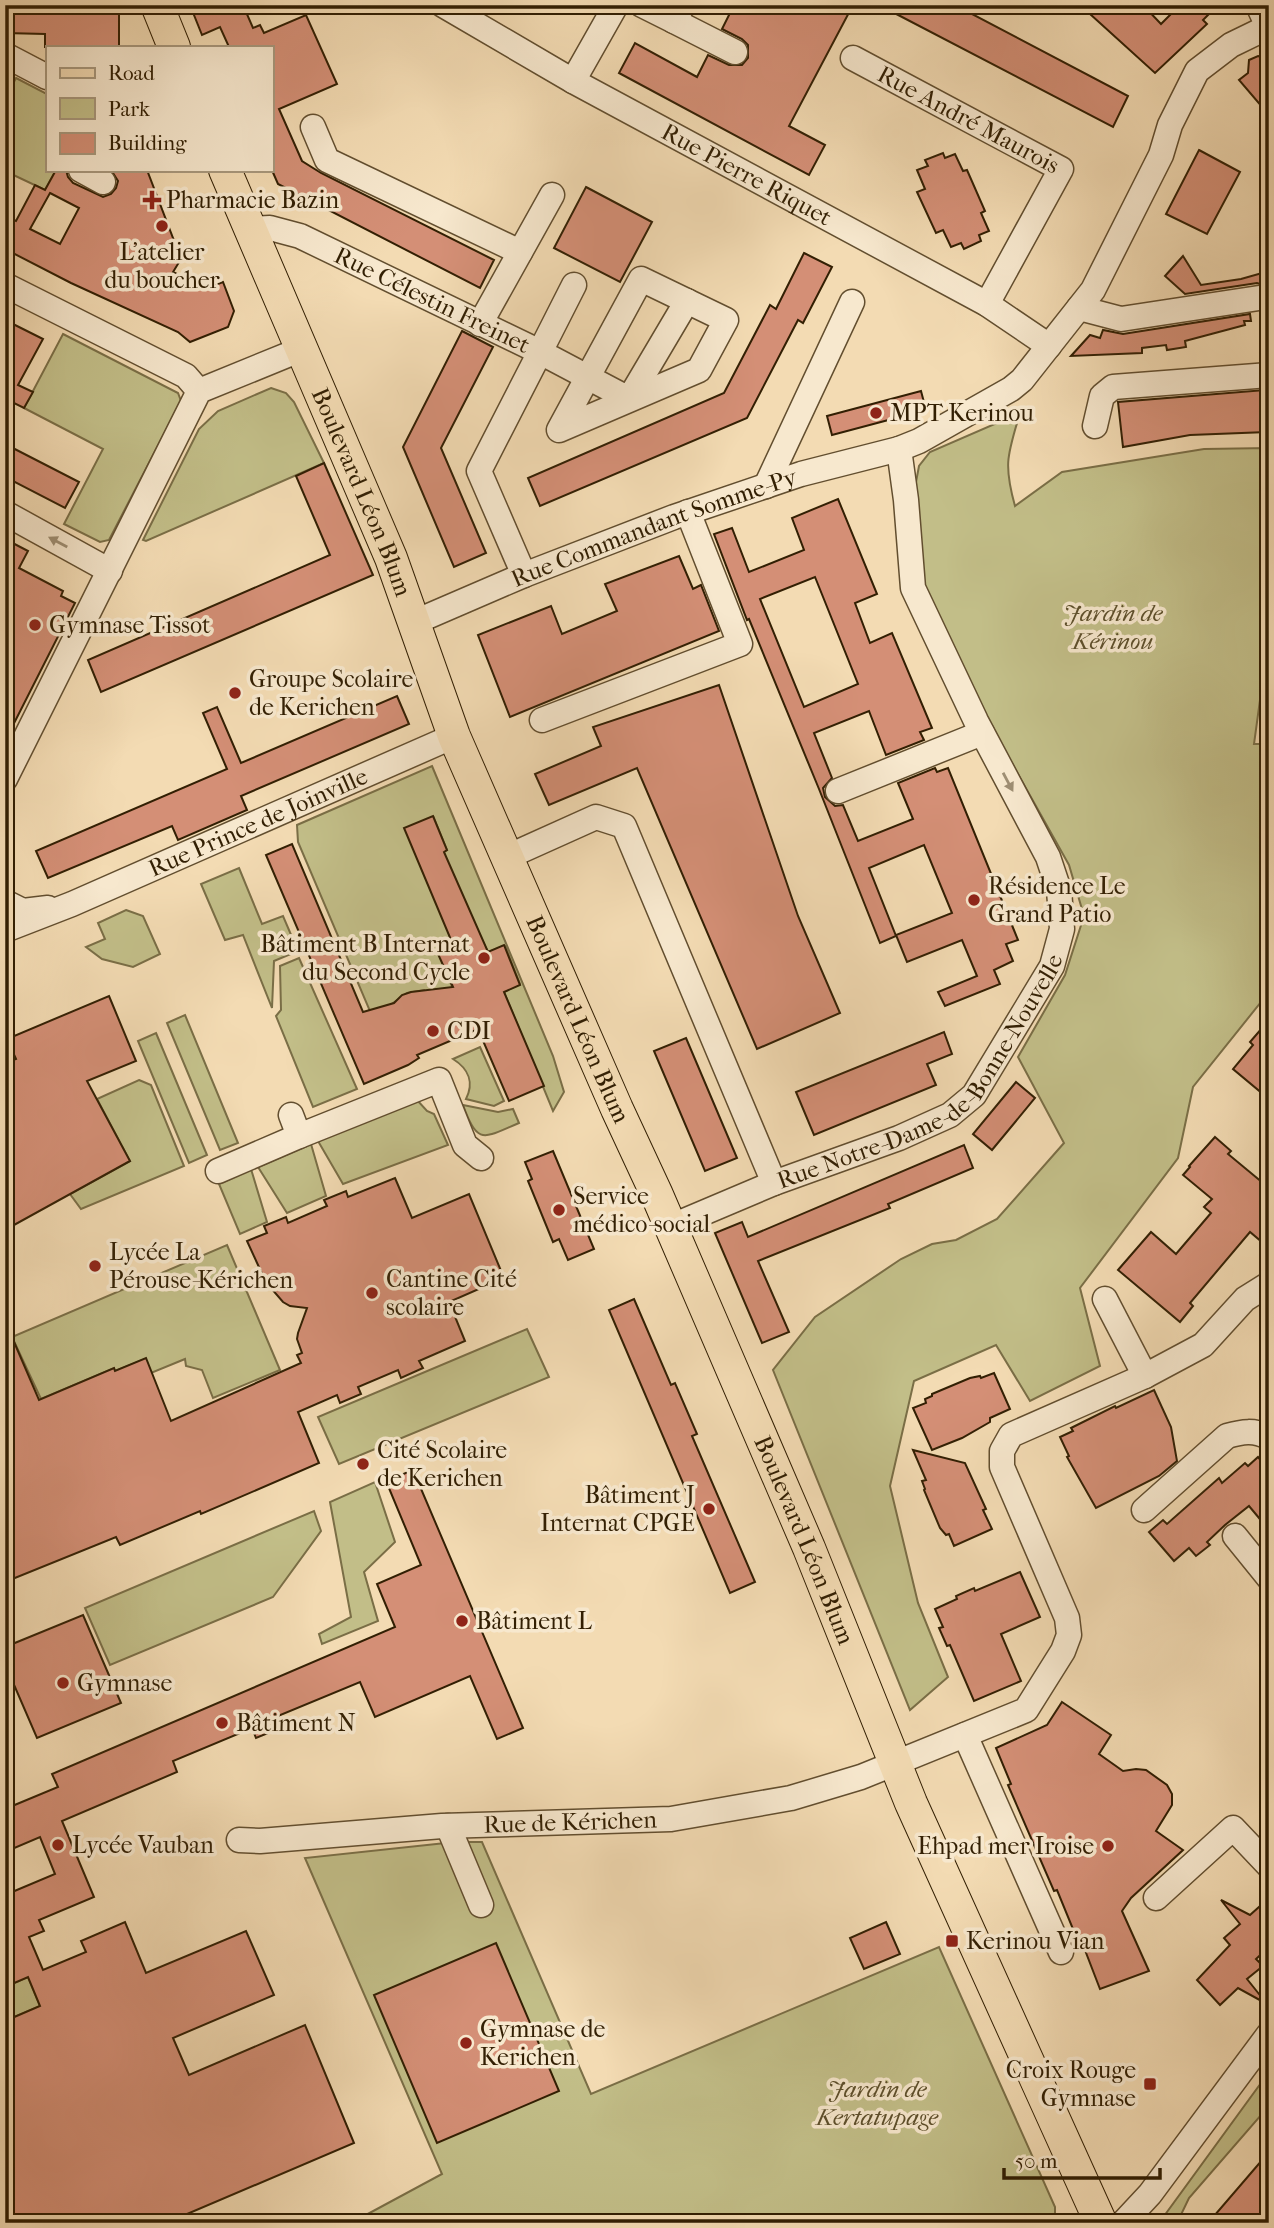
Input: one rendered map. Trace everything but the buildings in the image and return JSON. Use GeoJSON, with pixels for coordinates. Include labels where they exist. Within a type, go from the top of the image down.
{"type":"FeatureCollection","features":[{"type":"Feature","properties":{"kind":"main road"},"geometry":{"type":"LineString","coordinates":[[157,5],[174,46]]}},
{"type":"Feature","properties":{"kind":"main road","name":"Boulevard Léon Blum"},"geometry":{"type":"LineString","coordinates":[[226,172],[391,558],[454,736],[809,1548],[911,1803],[1101,2223]]}},
{"type":"Feature","properties":{"kind":"street","name":"Rue Pierre Riquet"},"geometry":{"type":"LineString","coordinates":[[443,5],[573,81],[987,304],[1049,346]]}},
{"type":"Feature","properties":{"kind":"street"},"geometry":{"type":"LineString","coordinates":[[573,81],[616,5]]}},
{"type":"Feature","properties":{"kind":"street"},"geometry":{"type":"LineString","coordinates":[[642,5],[679,13],[735,52]]}},
{"type":"Feature","properties":{"kind":"street"},"geometry":{"type":"LineString","coordinates":[[899,449],[919,441],[1011,389],[1022,380],[1093,290],[1161,155],[1170,125],[1196,71],[1231,45],[1268,28],[1258,5]]}},
{"type":"Feature","properties":{"kind":"street"},"geometry":{"type":"LineString","coordinates":[[5,55],[46,76]]}},
{"type":"Feature","properties":{"kind":"street","name":"Rue André Maurois"},"geometry":{"type":"LineString","coordinates":[[853,58],[1061,169],[987,304]]}},
{"type":"Feature","properties":{"kind":"street"},"geometry":{"type":"LineString","coordinates":[[313,127],[327,160],[520,252]]}},
{"type":"Feature","properties":{"kind":"street"},"geometry":{"type":"LineString","coordinates":[[85,172],[103,182]]}},
{"type":"Feature","properties":{"kind":"street"},"geometry":{"type":"LineString","coordinates":[[480,324],[552,195]]}},
{"type":"Feature","properties":{"kind":"street","name":"Rue Célestin Freinet"},"geometry":{"type":"LineString","coordinates":[[250,229],[270,228],[300,236],[540,352],[480,471],[524,575]]}},
{"type":"Feature","properties":{"kind":"street"},"geometry":{"type":"LineString","coordinates":[[641,279],[687,301],[726,320],[699,370],[559,430],[641,279]]}},
{"type":"Feature","properties":{"kind":"street"},"geometry":{"type":"LineString","coordinates":[[5,285],[186,376],[199,391]]}},
{"type":"Feature","properties":{"kind":"street"},"geometry":{"type":"LineString","coordinates":[[574,285],[540,352],[629,400]]}},
{"type":"Feature","properties":{"kind":"street"},"geometry":{"type":"LineString","coordinates":[[1079,308],[1121,319],[1259,298]]}},
{"type":"Feature","properties":{"kind":"street"},"geometry":{"type":"LineString","coordinates":[[629,400],[687,301]]}},
{"type":"Feature","properties":{"kind":"street"},"geometry":{"type":"LineString","coordinates":[[766,486],[852,302]]}},
{"type":"Feature","properties":{"kind":"street"},"geometry":{"type":"LineString","coordinates":[[5,779],[199,391],[302,349]]}},
{"type":"Feature","properties":{"kind":"street"},"geometry":{"type":"LineString","coordinates":[[1095,426],[1102,396],[1112,387],[1269,375]]}},
{"type":"Feature","properties":{"kind":"street","name":"Rue Commandant Somme-Py"},"geometry":{"type":"LineString","coordinates":[[415,622],[524,575],[688,512],[811,471],[899,449]]}},
{"type":"Feature","properties":{"kind":"street","name":"Rue Notre-Dame-de-Bonne-Nouvelle"},"geometry":{"type":"LineString","coordinates":[[670,1227],[774,1183],[899,1138],[950,1115],[974,1095],[1052,967],[1062,929],[1059,890],[1048,857],[979,727],[913,588],[899,449]]}},
{"type":"Feature","properties":{"kind":"street"},"geometry":{"type":"LineString","coordinates":[[542,720],[740,644],[688,512]]}},
{"type":"Feature","properties":{"kind":"street"},"geometry":{"type":"LineString","coordinates":[[5,513],[110,571]]}},
{"type":"Feature","properties":{"kind":"street"},"geometry":{"type":"LineString","coordinates":[[838,791],[979,727]]}},
{"type":"Feature","properties":{"kind":"street","name":"Rue Prince de Joinville"},"geometry":{"type":"LineString","coordinates":[[5,930],[62,908],[454,736]]}},
{"type":"Feature","properties":{"kind":"street"},"geometry":{"type":"LineString","coordinates":[[507,857],[596,817],[624,826],[774,1183]]}},
{"type":"Feature","properties":{"kind":"street","name":"Rue Prince de Joinville"},"geometry":{"type":"LineString","coordinates":[[5,902],[23,911],[62,908]]}},
{"type":"Feature","properties":{"kind":"street"},"geometry":{"type":"LineString","coordinates":[[218,1171],[295,1126],[439,1080],[465,1145],[481,1158]]}},
{"type":"Feature","properties":{"kind":"street"},"geometry":{"type":"LineString","coordinates":[[1105,1299],[1145,1376],[1203,1345],[1245,1299],[1269,1284]]}},
{"type":"Feature","properties":{"kind":"street","name":"Rue de Kérichen"},"geometry":{"type":"LineString","coordinates":[[239,1840],[260,1841],[448,1826],[671,1819],[791,1798],[844,1783],[1026,1710],[1063,1651],[1069,1635],[1067,1618],[1002,1467],[1002,1451],[1011,1435],[1145,1376]]}},
{"type":"Feature","properties":{"kind":"street"},"geometry":{"type":"LineString","coordinates":[[1144,1510],[1227,1436],[1244,1431],[1269,1438]]}},
{"type":"Feature","properties":{"kind":"street"},"geometry":{"type":"LineString","coordinates":[[1235,1536],[1269,1578]]}},
{"type":"Feature","properties":{"kind":"street"},"geometry":{"type":"LineString","coordinates":[[965,1735],[1060,1952]]}},
{"type":"Feature","properties":{"kind":"street"},"geometry":{"type":"LineString","coordinates":[[448,1826],[481,1905]]}},
{"type":"Feature","properties":{"kind":"street"},"geometry":{"type":"LineString","coordinates":[[1156,1898],[1233,1828],[1269,1866]]}},
{"type":"Feature","properties":{"kind":"street"},"geometry":{"type":"LineString","coordinates":[[1123,2223],[1150,2194],[1269,2034]]}},
{"type":"Feature","properties":{"kind":"green space"},"geometry":{"type":"Polygon","coordinates":[[[16,78],[46,93],[46,172],[55,172],[45,190],[5,171],[5,99],[16,78]]]}},
{"type":"Feature","properties":{"kind":"green space"},"geometry":{"type":"Polygon","coordinates":[[[63,334],[178,393],[181,401],[109,540],[100,542],[64,524],[103,449],[24,408],[63,334]]]}},
{"type":"Feature","properties":{"kind":"green space"},"geometry":{"type":"Polygon","coordinates":[[[271,388],[286,393],[294,402],[324,463],[143,540],[199,429],[218,411],[271,388]]]}},
{"type":"Feature","properties":{"kind":"green space","name":"Jardin de Kérinou"},"geometry":{"type":"Polygon","coordinates":[[[1020,413],[1012,439],[1008,468],[1015,506],[1062,472],[1204,449],[1269,448],[1269,634],[1254,744],[1269,744],[1269,992],[1193,1087],[1178,1158],[1080,1288],[1100,1366],[1030,1401],[996,1345],[914,1381],[890,1486],[918,1603],[948,1677],[910,1710],[773,1370],[815,1317],[901,1259],[932,1244],[956,1240],[997,1219],[1064,1143],[1018,1057],[1065,975],[1084,916],[1069,865],[936,628],[918,577],[916,482],[919,466],[930,452],[1020,413]]]}},
{"type":"Feature","properties":{"kind":"green space"},"geometry":{"type":"Polygon","coordinates":[[[432,766],[553,1056],[564,1092],[553,1111],[504,992],[520,984],[505,946],[488,952],[440,854],[447,850],[433,816],[454,947],[439,954],[459,1004],[427,996],[424,990],[407,993],[392,1004],[394,1010],[381,1037],[298,842],[297,825],[432,766]]]}},
{"type":"Feature","properties":{"kind":"green space"},"geometry":{"type":"Polygon","coordinates":[[[239,868],[262,924],[283,916],[298,951],[274,961],[272,1008],[243,935],[225,940],[201,884],[239,868]]]}},
{"type":"Feature","properties":{"kind":"green space"},"geometry":{"type":"Polygon","coordinates":[[[126,910],[143,916],[160,954],[133,967],[102,959],[86,947],[105,939],[98,923],[126,910]]]}},
{"type":"Feature","properties":{"kind":"green space"},"geometry":{"type":"Polygon","coordinates":[[[299,958],[357,1089],[313,1107],[276,1016],[281,1010],[280,966],[299,958]]]}},
{"type":"Feature","properties":{"kind":"green space"},"geometry":{"type":"Polygon","coordinates":[[[185,1015],[238,1143],[220,1150],[167,1023],[185,1015]]]}},
{"type":"Feature","properties":{"kind":"green space"},"geometry":{"type":"Polygon","coordinates":[[[156,1033],[207,1155],[189,1163],[138,1041],[156,1033]]]}},
{"type":"Feature","properties":{"kind":"green space"},"geometry":{"type":"Polygon","coordinates":[[[480,1047],[504,1101],[494,1106],[466,1099],[470,1082],[463,1067],[453,1059],[480,1047]]]}},
{"type":"Feature","properties":{"kind":"green space"},"geometry":{"type":"Polygon","coordinates":[[[139,1080],[151,1085],[184,1166],[81,1209],[70,1194],[130,1161],[97,1099],[139,1080]]]}},
{"type":"Feature","properties":{"kind":"green space"},"geometry":{"type":"Polygon","coordinates":[[[417,1100],[427,1111],[434,1114],[448,1145],[343,1184],[318,1141],[417,1100]]]}},
{"type":"Feature","properties":{"kind":"green space"},"geometry":{"type":"Polygon","coordinates":[[[463,1105],[498,1112],[513,1109],[519,1123],[483,1135],[473,1127],[463,1105]]]}},
{"type":"Feature","properties":{"kind":"green space"},"geometry":{"type":"Polygon","coordinates":[[[311,1144],[326,1196],[287,1213],[258,1167],[311,1144]]]}},
{"type":"Feature","properties":{"kind":"green space"},"geometry":{"type":"Polygon","coordinates":[[[251,1169],[267,1222],[240,1234],[219,1184],[251,1169]]]}},
{"type":"Feature","properties":{"kind":"green space"},"geometry":{"type":"Polygon","coordinates":[[[227,1245],[280,1370],[213,1398],[202,1370],[186,1366],[185,1359],[151,1373],[145,1359],[115,1371],[114,1368],[41,1399],[12,1337],[227,1245]]]}},
{"type":"Feature","properties":{"kind":"green space"},"geometry":{"type":"Polygon","coordinates":[[[527,1329],[549,1377],[339,1464],[318,1417],[527,1329]]]}},
{"type":"Feature","properties":{"kind":"green space"},"geometry":{"type":"Polygon","coordinates":[[[375,1482],[395,1542],[364,1572],[378,1621],[322,1644],[319,1634],[351,1617],[330,1502],[375,1482]]]}},
{"type":"Feature","properties":{"kind":"green space"},"geometry":{"type":"Polygon","coordinates":[[[314,1511],[321,1531],[273,1597],[110,1665],[85,1608],[314,1511]]]}},
{"type":"Feature","properties":{"kind":"green space","name":"Jardin de Kertatupage"},"geometry":{"type":"Polygon","coordinates":[[[455,1842],[482,1842],[591,2094],[939,1947],[1055,2207],[1055,2223],[351,2223],[442,2174],[305,1858],[455,1842]]]}},
{"type":"Feature","properties":{"kind":"green space"},"geometry":{"type":"Polygon","coordinates":[[[28,1977],[40,2006],[5,2021],[5,1987],[28,1977]]]}},
{"type":"Feature","properties":{"kind":"green space"},"geometry":{"type":"Polygon","coordinates":[[[1269,2072],[1269,2106],[1189,2198],[1177,2223],[1159,2223],[1269,2072]]]}},
{"type":"Feature","properties":{"kind":"place","name":"Pharmacie Bazin"},"geometry":{"type":"Point","coordinates":[152,200]}},
{"type":"Feature","properties":{"kind":"place","name":"L'atelier du boucher"},"geometry":{"type":"Point","coordinates":[162,226]}},
{"type":"Feature","properties":{"kind":"place","name":"MPT Kerinou"},"geometry":{"type":"Point","coordinates":[876,413]}},
{"type":"Feature","properties":{"kind":"place","name":"Gymnase Tissot"},"geometry":{"type":"Point","coordinates":[35,625]}},
{"type":"Feature","properties":{"kind":"place","name":"Groupe Scolaire de Kerichen"},"geometry":{"type":"Point","coordinates":[235,693]}},
{"type":"Feature","properties":{"kind":"place","name":"Résidence Le Grand Patio"},"geometry":{"type":"Point","coordinates":[974,900]}},
{"type":"Feature","properties":{"kind":"place","name":"Bâtiment B Internat du Second Cycle"},"geometry":{"type":"Point","coordinates":[484,958]}},
{"type":"Feature","properties":{"kind":"place","name":"CDI"},"geometry":{"type":"Point","coordinates":[433,1031]}},
{"type":"Feature","properties":{"kind":"place","name":"Service médico-social"},"geometry":{"type":"Point","coordinates":[559,1210]}},
{"type":"Feature","properties":{"kind":"place","name":"Lycée La Pérouse-Kérichen"},"geometry":{"type":"Point","coordinates":[95,1266]}},
{"type":"Feature","properties":{"kind":"place","name":"Cantine Cité scolaire"},"geometry":{"type":"Point","coordinates":[372,1293]}},
{"type":"Feature","properties":{"kind":"place","name":"Cité Scolaire de Kerichen"},"geometry":{"type":"Point","coordinates":[363,1464]}},
{"type":"Feature","properties":{"kind":"place","name":"Bâtiment J Internat CPGE"},"geometry":{"type":"Point","coordinates":[709,1509]}},
{"type":"Feature","properties":{"kind":"place","name":"Bâtiment L"},"geometry":{"type":"Point","coordinates":[462,1621]}},
{"type":"Feature","properties":{"kind":"place","name":"Gymnase"},"geometry":{"type":"Point","coordinates":[63,1683]}},
{"type":"Feature","properties":{"kind":"place","name":"Bâtiment N"},"geometry":{"type":"Point","coordinates":[222,1723]}},
{"type":"Feature","properties":{"kind":"place","name":"Lycée Vauban"},"geometry":{"type":"Point","coordinates":[58,1845]}},
{"type":"Feature","properties":{"kind":"place","name":"Ehpad mer Iroise"},"geometry":{"type":"Point","coordinates":[1108,1846]}},
{"type":"Feature","properties":{"kind":"place","name":"Kerinou Vian"},"geometry":{"type":"Point","coordinates":[952,1941]}},
{"type":"Feature","properties":{"kind":"place","name":"Gymnase de Kerichen"},"geometry":{"type":"Point","coordinates":[466,2043]}},
{"type":"Feature","properties":{"kind":"place","name":"Croix Rouge Gymnase"},"geometry":{"type":"Point","coordinates":[1150,2084]}}]}
